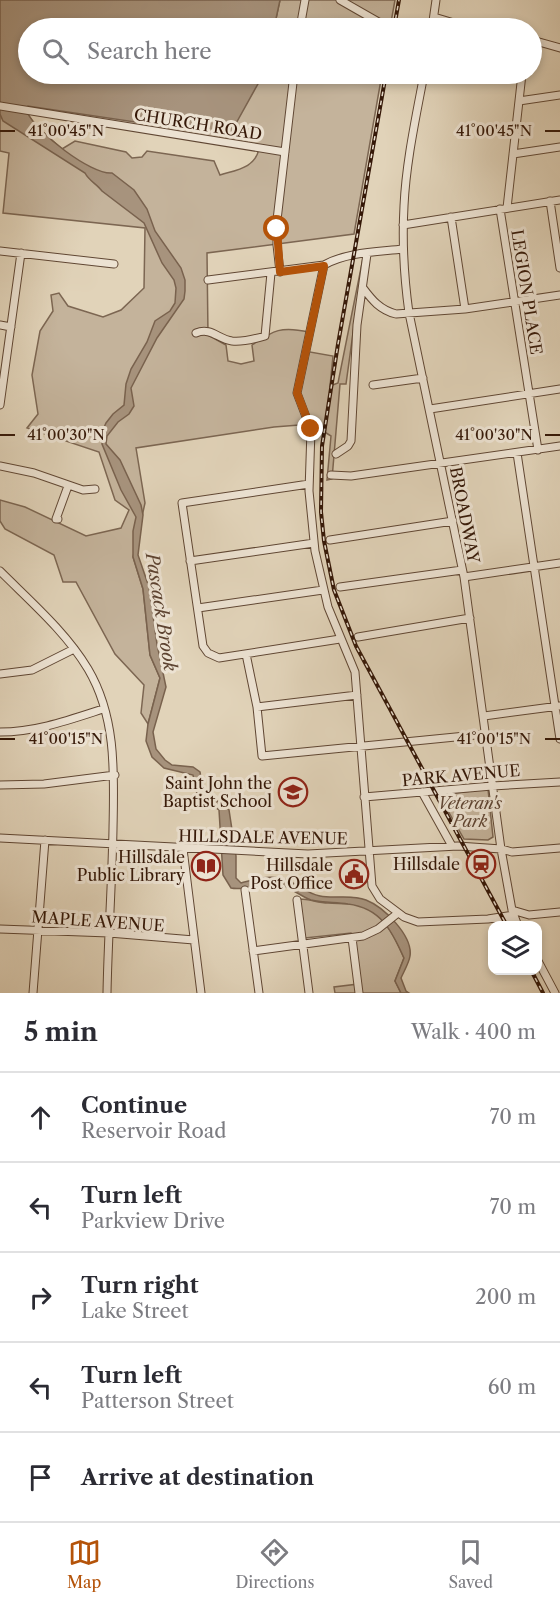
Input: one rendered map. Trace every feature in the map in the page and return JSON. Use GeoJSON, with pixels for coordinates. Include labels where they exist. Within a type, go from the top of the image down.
{"type":"FeatureCollection","features":[{"type":"Feature","properties":{"kind":"street"},"geometry":{"type":"LineString","coordinates":[[302,18],[305,0]]}},
{"type":"Feature","properties":{"kind":"street"},"geometry":{"type":"LineString","coordinates":[[340,0],[372,18]]}},
{"type":"Feature","properties":{"kind":"street"},"geometry":{"type":"LineString","coordinates":[[436,0],[434,16],[440,18]]}},
{"type":"Feature","properties":{"kind":"street"},"geometry":{"type":"LineString","coordinates":[[542,43],[560,48]]}},
{"type":"Feature","properties":{"kind":"street"},"geometry":{"type":"LineString","coordinates":[[280,272],[277,220],[293,84]]}},
{"type":"Feature","properties":{"kind":"street","name":"BROADWAY"},"geometry":{"type":"LineString","coordinates":[[422,84],[407,173],[403,225],[403,249],[410,313],[463,573],[501,849],[516,921]]}},
{"type":"Feature","properties":{"kind":"street","name":"LEGION PLACE"},"geometry":{"type":"LineString","coordinates":[[521,84],[504,209],[514,302],[538,450]]}},
{"type":"Feature","properties":{"kind":"street"},"geometry":{"type":"LineString","coordinates":[[519,101],[560,95]]}},
{"type":"Feature","properties":{"kind":"street","name":"CHURCH ROAD"},"geometry":{"type":"LineString","coordinates":[[0,106],[285,152]]}},
{"type":"Feature","properties":{"kind":"street"},"geometry":{"type":"LineString","coordinates":[[513,154],[560,147]]}},
{"type":"Feature","properties":{"kind":"street"},"geometry":{"type":"LineString","coordinates":[[403,225],[560,200]]}},
{"type":"Feature","properties":{"kind":"street"},"geometry":{"type":"LineString","coordinates":[[550,201],[560,268]]}},
{"type":"Feature","properties":{"kind":"street"},"geometry":{"type":"LineString","coordinates":[[451,217],[465,309]]}},
{"type":"Feature","properties":{"kind":"street"},"geometry":{"type":"LineString","coordinates":[[208,280],[324,266],[339,259],[403,249]]}},
{"type":"Feature","properties":{"kind":"street"},"geometry":{"type":"LineString","coordinates":[[0,251],[114,264]]}},
{"type":"Feature","properties":{"kind":"street"},"geometry":{"type":"LineString","coordinates":[[0,405],[21,254]]}},
{"type":"Feature","properties":{"kind":"street"},"geometry":{"type":"LineString","coordinates":[[336,454],[348,446],[351,441],[357,325],[367,254]]}},
{"type":"Feature","properties":{"kind":"street"},"geometry":{"type":"LineString","coordinates":[[324,266],[297,393],[311,429],[309,484],[314,543],[323,590],[340,639],[353,664],[372,886],[375,893],[396,916],[411,920],[426,922],[496,917],[513,912],[529,915],[560,912]]}},
{"type":"Feature","properties":{"kind":"street"},"geometry":{"type":"LineString","coordinates":[[196,333],[208,331],[231,341],[265,336],[271,273]]}},
{"type":"Feature","properties":{"kind":"street"},"geometry":{"type":"LineString","coordinates":[[363,288],[386,312],[396,314],[465,309],[560,294]]}},
{"type":"Feature","properties":{"kind":"street"},"geometry":{"type":"LineString","coordinates":[[0,325],[11,327]]}},
{"type":"Feature","properties":{"kind":"street"},"geometry":{"type":"LineString","coordinates":[[373,385],[423,378]]}},
{"type":"Feature","properties":{"kind":"street"},"geometry":{"type":"LineString","coordinates":[[430,409],[560,389]]}},
{"type":"Feature","properties":{"kind":"street"},"geometry":{"type":"LineString","coordinates":[[331,475],[351,476],[560,446]]}},
{"type":"Feature","properties":{"kind":"street"},"geometry":{"type":"LineString","coordinates":[[517,453],[558,706],[560,740]]}},
{"type":"Feature","properties":{"kind":"street"},"geometry":{"type":"LineString","coordinates":[[0,466],[34,473],[83,490],[95,489]]}},
{"type":"Feature","properties":{"kind":"street"},"geometry":{"type":"LineString","coordinates":[[309,484],[182,503],[203,646],[208,653],[219,658],[340,639]]}},
{"type":"Feature","properties":{"kind":"street"},"geometry":{"type":"LineString","coordinates":[[58,519],[56,519],[68,486]]}},
{"type":"Feature","properties":{"kind":"street"},"geometry":{"type":"LineString","coordinates":[[330,540],[453,521]]}},
{"type":"Feature","properties":{"kind":"street"},"geometry":{"type":"LineString","coordinates":[[190,561],[314,543]]}},
{"type":"Feature","properties":{"kind":"street"},"geometry":{"type":"LineString","coordinates":[[340,587],[560,563]]}},
{"type":"Feature","properties":{"kind":"street"},"geometry":{"type":"LineString","coordinates":[[0,571],[74,649],[93,679],[103,709],[112,748],[115,775],[107,993]]}},
{"type":"Feature","properties":{"kind":"street"},"geometry":{"type":"LineString","coordinates":[[198,609],[323,590]]}},
{"type":"Feature","properties":{"kind":"street"},"geometry":{"type":"LineString","coordinates":[[358,637],[470,618]]}},
{"type":"Feature","properties":{"kind":"street"},"geometry":{"type":"LineString","coordinates":[[0,674],[32,670],[74,649]]}},
{"type":"Feature","properties":{"kind":"street"},"geometry":{"type":"LineString","coordinates":[[246,654],[257,707],[262,756],[486,734]]}},
{"type":"Feature","properties":{"kind":"street"},"geometry":{"type":"LineString","coordinates":[[257,707],[357,695]]}},
{"type":"Feature","properties":{"kind":"street"},"geometry":{"type":"LineString","coordinates":[[484,716],[558,706]]}},
{"type":"Feature","properties":{"kind":"street"},"geometry":{"type":"LineString","coordinates":[[0,732],[35,730],[103,709]]}},
{"type":"Feature","properties":{"kind":"street"},"geometry":{"type":"LineString","coordinates":[[0,785],[44,784],[115,775]]}},
{"type":"Feature","properties":{"kind":"street","name":"PARK AVENUE"},"geometry":{"type":"LineString","coordinates":[[364,797],[560,782]]}},
{"type":"Feature","properties":{"kind":"street"},"geometry":{"type":"LineString","coordinates":[[422,792],[452,846]]}},
{"type":"Feature","properties":{"kind":"street","name":"HILLSDALE AVENUE"},"geometry":{"type":"LineString","coordinates":[[0,838],[308,854],[452,846],[501,849],[512,852],[560,848]]}},
{"type":"Feature","properties":{"kind":"street"},"geometry":{"type":"LineString","coordinates":[[33,993],[45,840]]}},
{"type":"Feature","properties":{"kind":"street"},"geometry":{"type":"LineString","coordinates":[[183,849],[201,993]]}},
{"type":"Feature","properties":{"kind":"street"},"geometry":{"type":"LineString","coordinates":[[245,890],[259,993]]}},
{"type":"Feature","properties":{"kind":"street"},"geometry":{"type":"LineString","coordinates":[[496,917],[506,909],[510,897]]}},
{"type":"Feature","properties":{"kind":"street"},"geometry":{"type":"LineString","coordinates":[[297,900],[309,993]]}},
{"type":"Feature","properties":{"kind":"street"},"geometry":{"type":"LineString","coordinates":[[522,921],[529,915]]}},
{"type":"Feature","properties":{"kind":"street"},"geometry":{"type":"LineString","coordinates":[[253,951],[352,938],[372,933],[396,916]]}},
{"type":"Feature","properties":{"kind":"street"},"geometry":{"type":"LineString","coordinates":[[496,917],[509,921]]}},
{"type":"Feature","properties":{"kind":"street","name":"MAPLE AVENUE"},"geometry":{"type":"LineString","coordinates":[[0,929],[109,933],[194,940]]}},
{"type":"Feature","properties":{"kind":"street"},"geometry":{"type":"LineString","coordinates":[[352,938],[359,993]]}},
{"type":"Feature","properties":{"kind":"street"},"geometry":{"type":"LineString","coordinates":[[542,970],[555,993]]}},
{"type":"Feature","properties":{"kind":"street"},"geometry":{"type":"LineString","coordinates":[[551,985],[560,984]]}},
{"type":"Feature","properties":{"kind":"green space"},"geometry":{"type":"Polygon","coordinates":[[[280,0],[395,0],[392,18],[276,18],[280,0]]]}},
{"type":"Feature","properties":{"kind":"green space"},"geometry":{"type":"Polygon","coordinates":[[[245,84],[380,84],[354,234],[207,253],[208,335],[226,345],[228,361],[241,364],[254,361],[252,345],[272,333],[291,329],[309,332],[304,351],[333,356],[330,386],[338,383],[364,253],[346,384],[340,384],[332,479],[327,480],[331,436],[312,424],[274,427],[136,448],[145,503],[133,557],[143,589],[150,655],[160,678],[148,724],[141,713],[144,685],[115,654],[76,582],[63,582],[54,555],[5,529],[0,521],[0,500],[25,507],[86,536],[121,528],[129,510],[115,500],[99,452],[27,428],[38,414],[32,375],[40,331],[53,311],[51,295],[59,293],[68,306],[103,317],[121,310],[144,288],[145,228],[3,213],[9,153],[0,151],[0,101],[245,84]],[[27,113],[36,126],[62,149],[75,141],[126,152],[132,158],[142,157],[147,151],[214,161],[220,175],[239,170],[250,164],[259,148],[27,113]]]}},
{"type":"Feature","properties":{"kind":"green space","name":"Veteran's Park"},"geometry":{"type":"Polygon","coordinates":[[[488,789],[493,837],[488,840],[464,839],[439,795],[488,789]]]}},
{"type":"Feature","properties":{"kind":"green space"},"geometry":{"type":"Polygon","coordinates":[[[300,899],[360,905],[376,914],[391,931],[404,958],[395,981],[401,993],[335,993],[334,987],[358,984],[351,933],[305,938],[300,899]]]}},
{"type":"Feature","properties":{"kind":"shaded area"},"geometry":{"type":"Polygon","coordinates":[[[0,0],[280,0],[276,18],[18,18],[18,84],[258,84],[229,136],[28,106],[27,112],[41,130],[65,151],[91,167],[112,173],[134,190],[147,209],[155,231],[181,268],[185,280],[184,299],[157,338],[131,388],[134,406],[107,436],[106,444],[120,460],[141,505],[143,515],[138,555],[149,587],[166,687],[153,732],[156,749],[172,765],[193,767],[200,772],[203,790],[229,810],[236,856],[236,878],[241,883],[264,878],[281,878],[316,895],[355,897],[366,900],[389,916],[402,931],[410,948],[410,956],[401,978],[409,993],[401,993],[395,981],[404,958],[400,948],[384,922],[369,910],[348,904],[311,900],[277,884],[231,888],[223,875],[219,810],[197,794],[193,775],[164,768],[152,757],[146,741],[160,678],[150,655],[143,589],[133,557],[133,531],[136,517],[121,490],[102,444],[102,432],[113,414],[124,405],[126,384],[131,369],[147,342],[155,321],[170,311],[175,303],[176,288],[144,223],[102,191],[85,173],[3,121],[0,114],[0,0]]]}},
{"type":"Feature","properties":{"kind":"railway"},"geometry":{"type":"LineString","coordinates":[[396,18],[399,0]]}},
{"type":"Feature","properties":{"kind":"railway"},"geometry":{"type":"LineString","coordinates":[[384,84],[322,446],[321,512],[324,541],[334,590],[356,646],[504,921]]}},
{"type":"Feature","properties":{"kind":"railway"},"geometry":{"type":"LineString","coordinates":[[534,975],[543,993]]}},
{"type":"Feature","properties":{"kind":"place","name":"Saint John the Baptist School"},"geometry":{"type":"Point","coordinates":[293,792]}},
{"type":"Feature","properties":{"kind":"place","name":"Hillsdale"},"geometry":{"type":"Point","coordinates":[481,864]}},
{"type":"Feature","properties":{"kind":"place","name":"Hillsdale Public Library"},"geometry":{"type":"Point","coordinates":[206,866]}},
{"type":"Feature","properties":{"kind":"place","name":"Hillsdale Post Office"},"geometry":{"type":"Point","coordinates":[354,874]}},
{"type":"Feature","properties":{"kind":"route"},"geometry":{"type":"LineString","coordinates":[[277,229],[280,272],[324,266],[297,393],[311,429]]}},
{"type":"Feature","properties":{"kind":"water label","name":"Pascack Brook"},"geometry":{"type":"Point","coordinates":[161,612]}}]}
